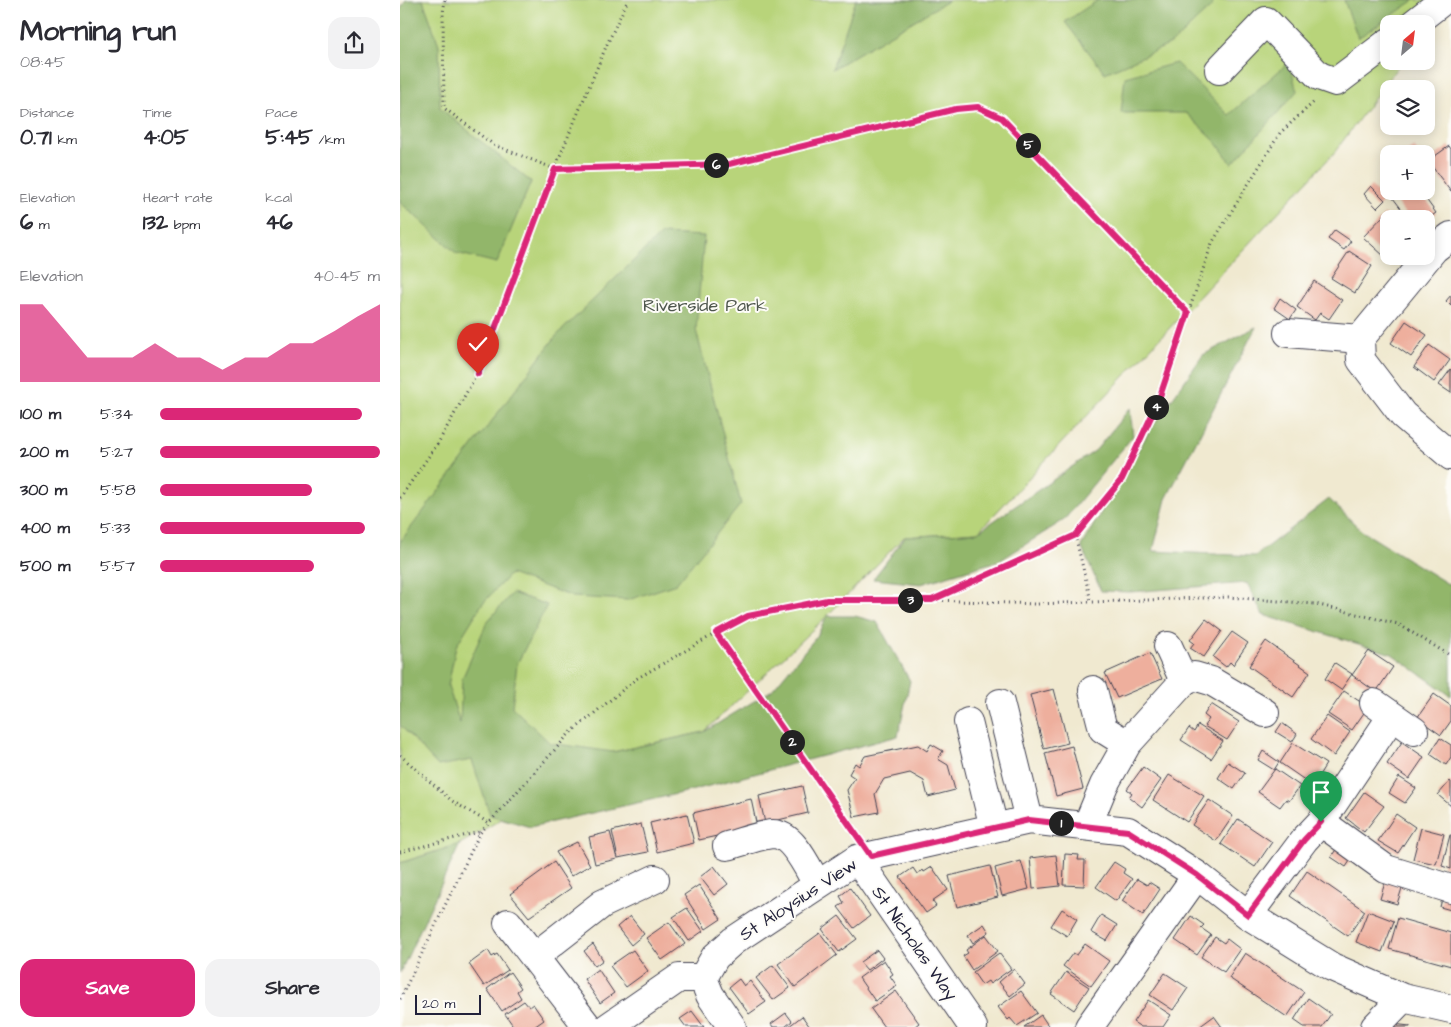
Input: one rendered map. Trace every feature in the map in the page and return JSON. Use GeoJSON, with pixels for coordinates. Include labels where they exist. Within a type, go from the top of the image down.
{"type":"FeatureCollection","features":[{"type":"Feature","properties":{"kind":"street"},"geometry":{"type":"LineString","coordinates":[[1425,15],[1444,0]]}},
{"type":"Feature","properties":{"kind":"street"},"geometry":{"type":"LineString","coordinates":[[1219,70],[1266,21],[1319,76],[1336,82],[1380,49]]}},
{"type":"Feature","properties":{"kind":"street"},"geometry":{"type":"LineString","coordinates":[[1451,236],[1434,250],[1360,339],[1361,360],[1403,415],[1451,456]]}},
{"type":"Feature","properties":{"kind":"street"},"geometry":{"type":"LineString","coordinates":[[1288,333],[1360,339]]}},
{"type":"Feature","properties":{"kind":"street"},"geometry":{"type":"LineString","coordinates":[[1168,646],[1184,682]]}},
{"type":"Feature","properties":{"kind":"street"},"geometry":{"type":"LineString","coordinates":[[1087,826],[1104,786],[1128,744],[1184,682],[1194,676],[1211,681],[1265,714]]}},
{"type":"Feature","properties":{"kind":"street"},"geometry":{"type":"LineString","coordinates":[[1093,690],[1103,729],[1128,744]]}},
{"type":"Feature","properties":{"kind":"street"},"geometry":{"type":"LineString","coordinates":[[1000,703],[1029,820]]}},
{"type":"Feature","properties":{"kind":"street"},"geometry":{"type":"LineString","coordinates":[[1248,915],[1304,840],[1321,822],[1383,709],[1414,731]]}},
{"type":"Feature","properties":{"kind":"street"},"geometry":{"type":"LineString","coordinates":[[968,722],[994,828]]}},
{"type":"Feature","properties":{"kind":"street","name":"St Aloysius View"},"geometry":{"type":"LineString","coordinates":[[691,978],[733,941],[817,884],[864,857],[1029,820],[1128,831],[1197,875],[1248,915],[1332,967],[1402,998],[1451,1009]]}},
{"type":"Feature","properties":{"kind":"street"},"geometry":{"type":"LineString","coordinates":[[1321,822],[1386,869],[1451,889]]}},
{"type":"Feature","properties":{"kind":"street"},"geometry":{"type":"LineString","coordinates":[[727,846],[773,834],[789,840],[817,884]]}},
{"type":"Feature","properties":{"kind":"street","name":"St Nicholas Way"},"geometry":{"type":"LineString","coordinates":[[864,857],[973,1027]]}},
{"type":"Feature","properties":{"kind":"street"},"geometry":{"type":"LineString","coordinates":[[1088,1027],[1197,875]]}},
{"type":"Feature","properties":{"kind":"street"},"geometry":{"type":"LineString","coordinates":[[534,957],[602,904],[655,879]]}},
{"type":"Feature","properties":{"kind":"street"},"geometry":{"type":"LineString","coordinates":[[508,923],[588,1027]]}},
{"type":"Feature","properties":{"kind":"street"},"geometry":{"type":"LineString","coordinates":[[608,1027],[691,978],[710,995],[732,1027]]}},
{"type":"Feature","properties":{"kind":"street"},"geometry":{"type":"LineString","coordinates":[[1375,1027],[1402,998]]}},
{"type":"Feature","properties":{"kind":"path"},"geometry":{"type":"LineString","coordinates":[[445,0],[443,13],[444,108],[494,145],[555,169],[729,164],[956,109],[978,107],[1002,118],[1188,313]]}},
{"type":"Feature","properties":{"kind":"path"},"geometry":{"type":"LineString","coordinates":[[400,498],[438,443],[478,374],[555,169],[608,42],[628,0]]}},
{"type":"Feature","properties":{"kind":"path"},"geometry":{"type":"LineString","coordinates":[[932,600],[1076,535],[1122,479],[1158,402],[1212,243],[1280,133],[1336,82]]}},
{"type":"Feature","properties":{"kind":"path"},"geometry":{"type":"LineString","coordinates":[[1076,535],[1091,601]]}},
{"type":"Feature","properties":{"kind":"path"},"geometry":{"type":"LineString","coordinates":[[400,999],[480,833],[569,734],[636,679],[748,616],[827,600],[932,600],[1036,604],[1228,596],[1315,604],[1398,624],[1451,656]]}},
{"type":"Feature","properties":{"kind":"path"},"geometry":{"type":"LineString","coordinates":[[716,633],[864,857]]}},
{"type":"Feature","properties":{"kind":"path"},"geometry":{"type":"LineString","coordinates":[[400,755],[452,801],[489,823]]}},
{"type":"Feature","properties":{"kind":"path"},"geometry":{"type":"LineString","coordinates":[[400,852],[479,832]]}},
{"type":"Feature","properties":{"kind":"green space"},"geometry":{"type":"Polygon","coordinates":[[[406,0],[423,0],[439,45],[440,108],[531,182],[497,263],[456,253],[400,202],[400,10],[406,0]]]}},
{"type":"Feature","properties":{"kind":"green space","name":"Riverside Park"},"geometry":{"type":"Polygon","coordinates":[[[418,0],[1447,0],[1434,15],[1380,15],[1380,70],[1395,70],[1388,80],[1380,80],[1380,91],[1334,153],[978,532],[904,537],[827,616],[704,732],[613,752],[460,844],[400,863],[400,30],[418,0]]]}},
{"type":"Feature","properties":{"kind":"green space"},"geometry":{"type":"Polygon","coordinates":[[[856,0],[949,0],[832,69],[856,0]]]}},
{"type":"Feature","properties":{"kind":"green space"},"geometry":{"type":"Polygon","coordinates":[[[1098,0],[1215,0],[1211,7],[1171,44],[1105,73],[1065,22],[1098,0]]]}},
{"type":"Feature","properties":{"kind":"green space"},"geometry":{"type":"Polygon","coordinates":[[[1344,0],[1415,0],[1392,15],[1380,15],[1380,23],[1358,38],[1344,0]]]}},
{"type":"Feature","properties":{"kind":"green space"},"geometry":{"type":"Polygon","coordinates":[[[1289,62],[1297,91],[1232,164],[1216,142],[1186,113],[1121,113],[1125,77],[1176,63],[1229,115],[1289,62]]]}},
{"type":"Feature","properties":{"kind":"green space"},"geometry":{"type":"Polygon","coordinates":[[[661,234],[704,236],[696,330],[741,504],[676,584],[628,600],[573,597],[510,574],[482,604],[456,646],[448,686],[460,723],[462,679],[487,622],[512,593],[547,605],[517,664],[512,707],[550,743],[613,752],[704,732],[772,690],[817,636],[827,616],[855,616],[877,622],[910,681],[898,736],[690,791],[530,827],[490,815],[472,760],[438,766],[400,725],[400,542],[557,335],[661,234]]]}},
{"type":"Feature","properties":{"kind":"green space"},"geometry":{"type":"Polygon","coordinates":[[[1256,327],[1166,499],[1153,551],[1255,556],[1329,499],[1362,531],[1448,584],[1451,582],[1451,696],[1392,654],[1263,615],[1247,583],[1130,592],[1101,591],[1081,546],[1150,430],[1203,355],[1256,327]]]}},
{"type":"Feature","properties":{"kind":"green space"},"geometry":{"type":"Polygon","coordinates":[[[1130,408],[1133,436],[1064,520],[1001,560],[921,584],[873,579],[905,537],[978,532],[1096,450],[1130,408]]]}},
{"type":"Feature","properties":{"kind":"green space"},"geometry":{"type":"Polygon","coordinates":[[[460,844],[400,973],[400,863],[460,844]]]}},
{"type":"Feature","properties":{"kind":"building"},"geometry":{"type":"Polygon","coordinates":[[[1449,146],[1451,149],[1451,192],[1435,170],[1435,156],[1449,146]]]}},
{"type":"Feature","properties":{"kind":"building"},"geometry":{"type":"Polygon","coordinates":[[[1371,186],[1380,195],[1380,200],[1385,200],[1377,208],[1364,194],[1371,186]]]}},
{"type":"Feature","properties":{"kind":"building"},"geometry":{"type":"Polygon","coordinates":[[[1395,200],[1427,200],[1434,210],[1402,210],[1395,200]]]}},
{"type":"Feature","properties":{"kind":"building"},"geometry":{"type":"Polygon","coordinates":[[[1380,219],[1380,252],[1363,237],[1380,219]]]}},
{"type":"Feature","properties":{"kind":"building"},"geometry":{"type":"Polygon","coordinates":[[[1335,230],[1351,241],[1344,250],[1328,239],[1335,230]]]}},
{"type":"Feature","properties":{"kind":"building"},"geometry":{"type":"Polygon","coordinates":[[[1349,251],[1372,266],[1355,293],[1331,278],[1349,251]]]}},
{"type":"Feature","properties":{"kind":"building"},"geometry":{"type":"Polygon","coordinates":[[[1314,281],[1342,300],[1329,319],[1320,313],[1315,320],[1297,307],[1314,281]]]}},
{"type":"Feature","properties":{"kind":"building"},"geometry":{"type":"Polygon","coordinates":[[[1451,295],[1451,306],[1446,301],[1451,295]]]}},
{"type":"Feature","properties":{"kind":"building"},"geometry":{"type":"Polygon","coordinates":[[[1280,298],[1296,310],[1290,319],[1274,308],[1280,298]]]}},
{"type":"Feature","properties":{"kind":"building"},"geometry":{"type":"Polygon","coordinates":[[[1406,321],[1427,335],[1411,357],[1391,343],[1406,321]]]}},
{"type":"Feature","properties":{"kind":"building"},"geometry":{"type":"Polygon","coordinates":[[[1429,345],[1450,360],[1434,382],[1414,367],[1429,345]]]}},
{"type":"Feature","properties":{"kind":"building"},"geometry":{"type":"Polygon","coordinates":[[[1451,369],[1451,393],[1439,385],[1451,369]]]}},
{"type":"Feature","properties":{"kind":"building"},"geometry":{"type":"Polygon","coordinates":[[[1206,619],[1222,631],[1204,657],[1190,648],[1194,643],[1190,640],[1206,619]]]}},
{"type":"Feature","properties":{"kind":"building"},"geometry":{"type":"Polygon","coordinates":[[[1232,632],[1248,643],[1233,665],[1230,662],[1226,667],[1213,657],[1232,632]]]}},
{"type":"Feature","properties":{"kind":"building"},"geometry":{"type":"Polygon","coordinates":[[[1266,641],[1310,672],[1293,697],[1249,666],[1266,641]]]}},
{"type":"Feature","properties":{"kind":"building"},"geometry":{"type":"Polygon","coordinates":[[[1369,651],[1393,667],[1376,692],[1352,675],[1369,651]]]}},
{"type":"Feature","properties":{"kind":"building"},"geometry":{"type":"Polygon","coordinates":[[[1150,653],[1162,679],[1117,698],[1105,673],[1150,653]]]}},
{"type":"Feature","properties":{"kind":"building"},"geometry":{"type":"Polygon","coordinates":[[[1335,663],[1352,674],[1341,690],[1325,679],[1335,663]]]}},
{"type":"Feature","properties":{"kind":"building"},"geometry":{"type":"Polygon","coordinates":[[[1054,689],[1068,743],[1044,749],[1030,695],[1054,689]]]}},
{"type":"Feature","properties":{"kind":"building"},"geometry":{"type":"Polygon","coordinates":[[[1344,691],[1368,707],[1352,730],[1328,714],[1344,691]]]}},
{"type":"Feature","properties":{"kind":"building"},"geometry":{"type":"Polygon","coordinates":[[[1434,694],[1451,706],[1451,721],[1441,735],[1417,718],[1434,694]]]}},
{"type":"Feature","properties":{"kind":"building"},"geometry":{"type":"Polygon","coordinates":[[[1211,704],[1239,722],[1227,740],[1204,726],[1209,719],[1204,715],[1211,704]]]}},
{"type":"Feature","properties":{"kind":"building"},"geometry":{"type":"Polygon","coordinates":[[[1327,716],[1350,732],[1334,756],[1311,739],[1327,716]]]}},
{"type":"Feature","properties":{"kind":"building"},"geometry":{"type":"Polygon","coordinates":[[[1282,723],[1297,734],[1292,742],[1276,732],[1282,723]]]}},
{"type":"Feature","properties":{"kind":"building"},"geometry":{"type":"Polygon","coordinates":[[[1198,725],[1223,741],[1211,759],[1181,740],[1189,728],[1194,732],[1198,725]]]}},
{"type":"Feature","properties":{"kind":"building"},"geometry":{"type":"Polygon","coordinates":[[[1440,738],[1451,745],[1451,757],[1446,765],[1430,754],[1440,738]]]}},
{"type":"Feature","properties":{"kind":"building"},"geometry":{"type":"Polygon","coordinates":[[[1402,742],[1424,757],[1409,779],[1387,764],[1402,742]]]}},
{"type":"Feature","properties":{"kind":"building"},"geometry":{"type":"Polygon","coordinates":[[[1293,743],[1326,764],[1318,777],[1315,775],[1309,783],[1280,763],[1293,743]]]}},
{"type":"Feature","properties":{"kind":"building"},"geometry":{"type":"Polygon","coordinates":[[[931,744],[943,751],[938,759],[948,765],[955,790],[928,797],[924,781],[910,773],[884,779],[875,794],[879,812],[854,817],[847,790],[855,778],[849,774],[855,763],[859,766],[865,756],[918,745],[927,751],[931,744]]]}},
{"type":"Feature","properties":{"kind":"building"},"geometry":{"type":"Polygon","coordinates":[[[1072,746],[1083,789],[1056,796],[1045,753],[1072,746]]]}},
{"type":"Feature","properties":{"kind":"building"},"geometry":{"type":"Polygon","coordinates":[[[1263,751],[1279,762],[1274,770],[1258,760],[1263,751]]]}},
{"type":"Feature","properties":{"kind":"building"},"geometry":{"type":"Polygon","coordinates":[[[1228,762],[1245,773],[1234,789],[1218,778],[1228,762]]]}},
{"type":"Feature","properties":{"kind":"building"},"geometry":{"type":"Polygon","coordinates":[[[1143,767],[1161,780],[1142,807],[1129,797],[1132,793],[1127,789],[1143,767]]]}},
{"type":"Feature","properties":{"kind":"building"},"geometry":{"type":"Polygon","coordinates":[[[1275,769],[1300,786],[1289,801],[1286,799],[1280,807],[1258,792],[1275,769]]]}},
{"type":"Feature","properties":{"kind":"building"},"geometry":{"type":"Polygon","coordinates":[[[1169,775],[1204,796],[1187,822],[1153,800],[1169,775]]]}},
{"type":"Feature","properties":{"kind":"building"},"geometry":{"type":"Polygon","coordinates":[[[1399,777],[1416,788],[1405,803],[1389,793],[1399,777]]]}},
{"type":"Feature","properties":{"kind":"building"},"geometry":{"type":"Polygon","coordinates":[[[1451,782],[1451,806],[1438,795],[1451,782]]]}},
{"type":"Feature","properties":{"kind":"building"},"geometry":{"type":"Polygon","coordinates":[[[802,786],[808,813],[765,823],[759,796],[802,786]]]}},
{"type":"Feature","properties":{"kind":"building"},"geometry":{"type":"Polygon","coordinates":[[[1364,792],[1384,806],[1364,832],[1346,818],[1364,792]]]}},
{"type":"Feature","properties":{"kind":"building"},"geometry":{"type":"Polygon","coordinates":[[[751,799],[757,827],[699,840],[693,813],[751,799]]]}},
{"type":"Feature","properties":{"kind":"building"},"geometry":{"type":"Polygon","coordinates":[[[1209,800],[1233,816],[1216,841],[1192,825],[1209,800]]]}},
{"type":"Feature","properties":{"kind":"building"},"geometry":{"type":"Polygon","coordinates":[[[687,814],[694,843],[657,852],[650,823],[687,814]]]}},
{"type":"Feature","properties":{"kind":"building"},"geometry":{"type":"Polygon","coordinates":[[[1396,814],[1415,827],[1398,853],[1378,841],[1396,814]]]}},
{"type":"Feature","properties":{"kind":"building"},"geometry":{"type":"Polygon","coordinates":[[[1238,819],[1272,842],[1255,867],[1221,844],[1238,819]]]}},
{"type":"Feature","properties":{"kind":"building"},"geometry":{"type":"Polygon","coordinates":[[[641,824],[648,852],[618,858],[612,831],[641,824]]]}},
{"type":"Feature","properties":{"kind":"building"},"geometry":{"type":"Polygon","coordinates":[[[1421,828],[1444,834],[1436,864],[1413,859],[1421,828]]]}},
{"type":"Feature","properties":{"kind":"building"},"geometry":{"type":"Polygon","coordinates":[[[610,832],[617,859],[595,864],[589,837],[610,832]]]}},
{"type":"Feature","properties":{"kind":"building"},"geometry":{"type":"Polygon","coordinates":[[[1451,835],[1451,869],[1442,866],[1451,835]]]}},
{"type":"Feature","properties":{"kind":"building"},"geometry":{"type":"Polygon","coordinates":[[[577,842],[590,865],[571,876],[556,852],[577,842]]]}},
{"type":"Feature","properties":{"kind":"building"},"geometry":{"type":"Polygon","coordinates":[[[1337,848],[1352,858],[1346,867],[1331,857],[1337,848]]]}},
{"type":"Feature","properties":{"kind":"building"},"geometry":{"type":"Polygon","coordinates":[[[1065,854],[1079,855],[1078,860],[1085,860],[1084,886],[1063,885],[1065,854]]]}},
{"type":"Feature","properties":{"kind":"building"},"geometry":{"type":"Polygon","coordinates":[[[1056,855],[1060,886],[1033,889],[1030,858],[1056,855]]]}},
{"type":"Feature","properties":{"kind":"building"},"geometry":{"type":"Polygon","coordinates":[[[1021,861],[1029,889],[1002,896],[995,868],[1021,861]]]}},
{"type":"Feature","properties":{"kind":"building"},"geometry":{"type":"Polygon","coordinates":[[[554,862],[571,888],[529,917],[510,894],[554,862]]]}},
{"type":"Feature","properties":{"kind":"building"},"geometry":{"type":"Polygon","coordinates":[[[1114,862],[1125,869],[1123,873],[1132,879],[1116,901],[1096,887],[1114,862]]]}},
{"type":"Feature","properties":{"kind":"building"},"geometry":{"type":"Polygon","coordinates":[[[714,866],[728,884],[714,895],[700,877],[714,866]]]}},
{"type":"Feature","properties":{"kind":"building"},"geometry":{"type":"Polygon","coordinates":[[[990,866],[998,897],[957,907],[949,876],[990,866]]]}},
{"type":"Feature","properties":{"kind":"building"},"geometry":{"type":"Polygon","coordinates":[[[932,867],[948,890],[932,901],[936,906],[926,913],[900,877],[913,868],[917,874],[932,867]]]}},
{"type":"Feature","properties":{"kind":"building"},"geometry":{"type":"Polygon","coordinates":[[[1307,871],[1365,911],[1348,936],[1290,896],[1307,871]]]}},
{"type":"Feature","properties":{"kind":"building"},"geometry":{"type":"Polygon","coordinates":[[[1137,879],[1147,885],[1149,882],[1160,889],[1143,915],[1122,901],[1137,879]]]}},
{"type":"Feature","properties":{"kind":"building"},"geometry":{"type":"Polygon","coordinates":[[[1386,879],[1403,885],[1397,904],[1380,899],[1386,879]]]}},
{"type":"Feature","properties":{"kind":"building"},"geometry":{"type":"Polygon","coordinates":[[[699,885],[721,919],[706,929],[684,895],[699,885]]]}},
{"type":"Feature","properties":{"kind":"building"},"geometry":{"type":"Polygon","coordinates":[[[850,888],[870,916],[854,928],[838,907],[844,903],[840,896],[850,888]]]}},
{"type":"Feature","properties":{"kind":"building"},"geometry":{"type":"Polygon","coordinates":[[[1443,895],[1451,897],[1451,910],[1440,907],[1443,895]]]}},
{"type":"Feature","properties":{"kind":"building"},"geometry":{"type":"Polygon","coordinates":[[[687,908],[703,931],[689,941],[673,917],[687,908]]]}},
{"type":"Feature","properties":{"kind":"building"},"geometry":{"type":"Polygon","coordinates":[[[1062,909],[1077,919],[1067,936],[1051,926],[1062,909]]]}},
{"type":"Feature","properties":{"kind":"building"},"geometry":{"type":"Polygon","coordinates":[[[1368,911],[1394,921],[1382,952],[1356,942],[1368,911]]]}},
{"type":"Feature","properties":{"kind":"building"},"geometry":{"type":"Polygon","coordinates":[[[1101,915],[1117,925],[1107,941],[1091,932],[1101,915]]]}},
{"type":"Feature","properties":{"kind":"building"},"geometry":{"type":"Polygon","coordinates":[[[630,916],[644,934],[631,945],[617,927],[630,916]]]}},
{"type":"Feature","properties":{"kind":"building"},"geometry":{"type":"Polygon","coordinates":[[[839,916],[857,939],[839,952],[822,929],[839,916]]]}},
{"type":"Feature","properties":{"kind":"building"},"geometry":{"type":"Polygon","coordinates":[[[1191,916],[1204,925],[1201,928],[1211,935],[1197,955],[1175,940],[1191,916]]]}},
{"type":"Feature","properties":{"kind":"building"},"geometry":{"type":"Polygon","coordinates":[[[1398,918],[1451,933],[1451,966],[1389,949],[1398,918]]]}},
{"type":"Feature","properties":{"kind":"building"},"geometry":{"type":"Polygon","coordinates":[[[669,922],[685,944],[662,960],[646,938],[669,922]]]}},
{"type":"Feature","properties":{"kind":"building"},"geometry":{"type":"Polygon","coordinates":[[[984,924],[989,932],[973,943],[968,935],[984,924]]]}},
{"type":"Feature","properties":{"kind":"building"},"geometry":{"type":"Polygon","coordinates":[[[820,933],[837,955],[795,987],[778,964],[820,933]]]}},
{"type":"Feature","properties":{"kind":"building"},"geometry":{"type":"Polygon","coordinates":[[[986,935],[998,951],[972,970],[963,956],[968,953],[966,950],[986,935]]]}},
{"type":"Feature","properties":{"kind":"building"},"geometry":{"type":"Polygon","coordinates":[[[1215,937],[1224,943],[1227,939],[1240,949],[1224,972],[1201,957],[1215,937]]]}},
{"type":"Feature","properties":{"kind":"building"},"geometry":{"type":"Polygon","coordinates":[[[593,944],[603,960],[595,966],[584,951],[593,944]]]}},
{"type":"Feature","properties":{"kind":"building"},"geometry":{"type":"Polygon","coordinates":[[[1085,944],[1109,961],[1091,986],[1063,966],[1073,953],[1077,955],[1085,944]]]}},
{"type":"Feature","properties":{"kind":"building"},"geometry":{"type":"Polygon","coordinates":[[[488,950],[492,957],[497,954],[508,970],[484,986],[469,964],[488,950]]]}},
{"type":"Feature","properties":{"kind":"building"},"geometry":{"type":"Polygon","coordinates":[[[633,950],[648,971],[626,987],[610,966],[633,950]]]}},
{"type":"Feature","properties":{"kind":"building"},"geometry":{"type":"Polygon","coordinates":[[[877,950],[883,958],[867,970],[860,962],[877,950]]]}},
{"type":"Feature","properties":{"kind":"building"},"geometry":{"type":"Polygon","coordinates":[[[999,953],[1011,969],[990,984],[988,981],[982,985],[973,972],[999,953]]]}},
{"type":"Feature","properties":{"kind":"building"},"geometry":{"type":"Polygon","coordinates":[[[1245,953],[1304,992],[1287,1017],[1229,978],[1245,953]]]}},
{"type":"Feature","properties":{"kind":"building"},"geometry":{"type":"Polygon","coordinates":[[[884,960],[893,974],[890,976],[897,986],[875,1001],[859,978],[884,960]]]}},
{"type":"Feature","properties":{"kind":"building"},"geometry":{"type":"Polygon","coordinates":[[[773,965],[790,988],[773,1000],[756,978],[773,965]]]}},
{"type":"Feature","properties":{"kind":"building"},"geometry":{"type":"Polygon","coordinates":[[[598,969],[614,993],[600,1003],[584,979],[598,969]]]}},
{"type":"Feature","properties":{"kind":"building"},"geometry":{"type":"Polygon","coordinates":[[[1014,969],[1025,984],[1010,996],[999,982],[1014,969]]]}},
{"type":"Feature","properties":{"kind":"building"},"geometry":{"type":"Polygon","coordinates":[[[510,972],[521,988],[517,991],[521,998],[502,1011],[487,989],[510,972]]]}},
{"type":"Feature","properties":{"kind":"building"},"geometry":{"type":"Polygon","coordinates":[[[1066,972],[1089,987],[1074,1010],[1051,994],[1066,972]]]}},
{"type":"Feature","properties":{"kind":"building"},"geometry":{"type":"Polygon","coordinates":[[[1165,973],[1188,988],[1173,1010],[1150,995],[1165,973]]]}},
{"type":"Feature","properties":{"kind":"building"},"geometry":{"type":"Polygon","coordinates":[[[739,979],[744,986],[750,981],[766,1002],[749,1014],[729,987],[739,979]]]}},
{"type":"Feature","properties":{"kind":"building"},"geometry":{"type":"Polygon","coordinates":[[[896,991],[919,1023],[914,1027],[884,1027],[871,1009],[896,991]]]}},
{"type":"Feature","properties":{"kind":"building"},"geometry":{"type":"Polygon","coordinates":[[[1021,991],[1037,1013],[1017,1026],[1010,1018],[1008,1020],[998,1007],[1021,991]]]}},
{"type":"Feature","properties":{"kind":"building"},"geometry":{"type":"Polygon","coordinates":[[[1308,998],[1331,1014],[1322,1027],[1304,1027],[1294,1020],[1308,998]]]}},
{"type":"Feature","properties":{"kind":"building"},"geometry":{"type":"Polygon","coordinates":[[[1148,1000],[1171,1015],[1163,1027],[1141,1027],[1133,1022],[1148,1000]]]}},
{"type":"Feature","properties":{"kind":"building"},"geometry":{"type":"Polygon","coordinates":[[[524,1001],[529,1007],[533,1004],[544,1020],[534,1027],[514,1027],[505,1014],[524,1001]]]}},
{"type":"Feature","properties":{"kind":"building"},"geometry":{"type":"Polygon","coordinates":[[[692,1011],[704,1027],[686,1027],[680,1019],[692,1011]]]}},
{"type":"Feature","properties":{"kind":"building"},"geometry":{"type":"Polygon","coordinates":[[[786,1013],[792,1021],[785,1027],[773,1027],[771,1024],[786,1013]]]}},
{"type":"Feature","properties":{"kind":"building"},"geometry":{"type":"Polygon","coordinates":[[[1041,1015],[1049,1027],[1024,1027],[1041,1015]]]}},
{"type":"Feature","properties":{"kind":"building"},"geometry":{"type":"Polygon","coordinates":[[[802,1016],[810,1027],[788,1027],[802,1016]]]}},
{"type":"Feature","properties":{"kind":"building"},"geometry":{"type":"Polygon","coordinates":[[[1214,1016],[1222,1027],[1199,1027],[1214,1016]]]}},
{"type":"Feature","properties":{"kind":"building"},"geometry":{"type":"Polygon","coordinates":[[[1393,1024],[1410,1026],[1410,1027],[1392,1027],[1393,1024]]]}},
{"type":"Feature","properties":{"kind":"route"},"geometry":{"type":"LineString","coordinates":[[478,374],[555,169],[729,164],[956,109],[978,107],[1002,118],[1188,313],[1158,402],[1122,479],[1076,535],[932,600],[827,600],[748,616],[716,633],[871,856],[1029,820],[1128,831],[1197,875],[1248,915],[1304,840],[1321,822]]}}]}
